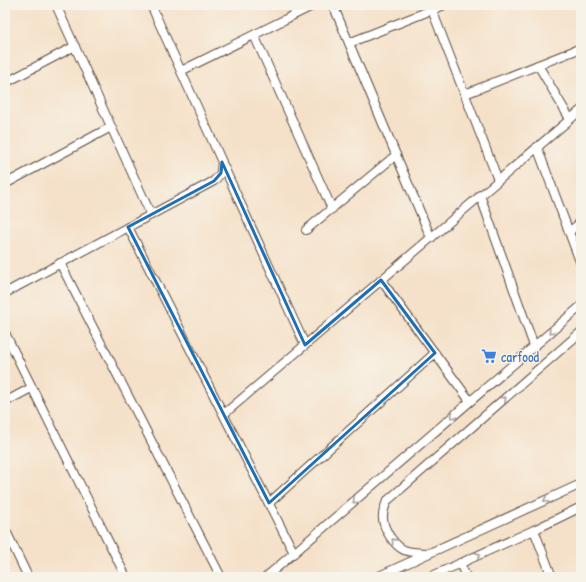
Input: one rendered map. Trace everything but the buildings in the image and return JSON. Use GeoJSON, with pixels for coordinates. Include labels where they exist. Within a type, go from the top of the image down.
{"type":"FeatureCollection","features":[{"type":"Feature","properties":{"kind":"street"},"geometry":{"type":"LineString","coordinates":[[56,5],[151,215]]}},
{"type":"Feature","properties":{"kind":"street"},"geometry":{"type":"LineString","coordinates":[[151,5],[305,345]]}},
{"type":"Feature","properties":{"kind":"street"},"geometry":{"type":"LineString","coordinates":[[180,71],[314,5]]}},
{"type":"Feature","properties":{"kind":"street"},"geometry":{"type":"LineString","coordinates":[[333,5],[431,238]]}},
{"type":"Feature","properties":{"kind":"street"},"geometry":{"type":"LineString","coordinates":[[349,43],[444,5]]}},
{"type":"Feature","properties":{"kind":"street"},"geometry":{"type":"LineString","coordinates":[[432,10],[498,180]]}},
{"type":"Feature","properties":{"kind":"street"},"geometry":{"type":"LineString","coordinates":[[254,35],[332,209]]}},
{"type":"Feature","properties":{"kind":"street"},"geometry":{"type":"LineString","coordinates":[[5,83],[75,46]]}},
{"type":"Feature","properties":{"kind":"street"},"geometry":{"type":"LineString","coordinates":[[465,94],[581,48]]}},
{"type":"Feature","properties":{"kind":"street"},"geometry":{"type":"LineString","coordinates":[[538,65],[570,119]]}},
{"type":"Feature","properties":{"kind":"street"},"geometry":{"type":"LineString","coordinates":[[224,414],[581,110]]}},
{"type":"Feature","properties":{"kind":"street"},"geometry":{"type":"LineString","coordinates":[[5,184],[111,127]]}},
{"type":"Feature","properties":{"kind":"street"},"geometry":{"type":"LineString","coordinates":[[537,147],[581,264]]}},
{"type":"Feature","properties":{"kind":"street"},"geometry":{"type":"LineString","coordinates":[[306,230],[396,155]]}},
{"type":"Feature","properties":{"kind":"street"},"geometry":{"type":"LineString","coordinates":[[5,293],[214,181],[221,173],[222,162]]}},
{"type":"Feature","properties":{"kind":"street"},"geometry":{"type":"LineString","coordinates":[[480,195],[534,346]]}},
{"type":"Feature","properties":{"kind":"street"},"geometry":{"type":"LineString","coordinates":[[569,232],[581,222]]}},
{"type":"Feature","properties":{"kind":"street"},"geometry":{"type":"LineString","coordinates":[[128,227],[294,553]]}},
{"type":"Feature","properties":{"kind":"street"},"geometry":{"type":"LineString","coordinates":[[60,263],[221,577]]}},
{"type":"Feature","properties":{"kind":"street"},"geometry":{"type":"LineString","coordinates":[[382,280],[470,401]]}},
{"type":"Feature","properties":{"kind":"street"},"geometry":{"type":"LineString","coordinates":[[266,577],[581,306]]}},
{"type":"Feature","properties":{"kind":"street"},"geometry":{"type":"LineString","coordinates":[[429,553],[415,553],[403,549],[395,544],[386,529],[383,520],[384,509],[387,501],[581,332]]}},
{"type":"Feature","properties":{"kind":"street"},"geometry":{"type":"LineString","coordinates":[[5,333],[126,577]]}},
{"type":"Feature","properties":{"kind":"street"},"geometry":{"type":"LineString","coordinates":[[269,502],[435,353]]}},
{"type":"Feature","properties":{"kind":"street"},"geometry":{"type":"LineString","coordinates":[[5,402],[31,388]]}},
{"type":"Feature","properties":{"kind":"street"},"geometry":{"type":"LineString","coordinates":[[377,577],[581,484]]}},
{"type":"Feature","properties":{"kind":"street"},"geometry":{"type":"LineString","coordinates":[[430,577],[581,507]]}},
{"type":"Feature","properties":{"kind":"street"},"geometry":{"type":"LineString","coordinates":[[5,529],[28,577]]}},
{"type":"Feature","properties":{"kind":"street"},"geometry":{"type":"LineString","coordinates":[[534,530],[552,577]]}},
{"type":"Feature","properties":{"kind":"street"},"geometry":{"type":"LineString","coordinates":[[460,563],[466,577]]}},
{"type":"Feature","properties":{"kind":"highlighted area"},"geometry":{"type":"Polygon","coordinates":[[[222,162],[305,345],[381,280],[435,353],[269,503],[128,227],[214,181],[221,173],[222,162]]]}},
{"type":"Feature","properties":{"kind":"place","name":"carfood"},"geometry":{"type":"Point","coordinates":[489,356]}}]}
